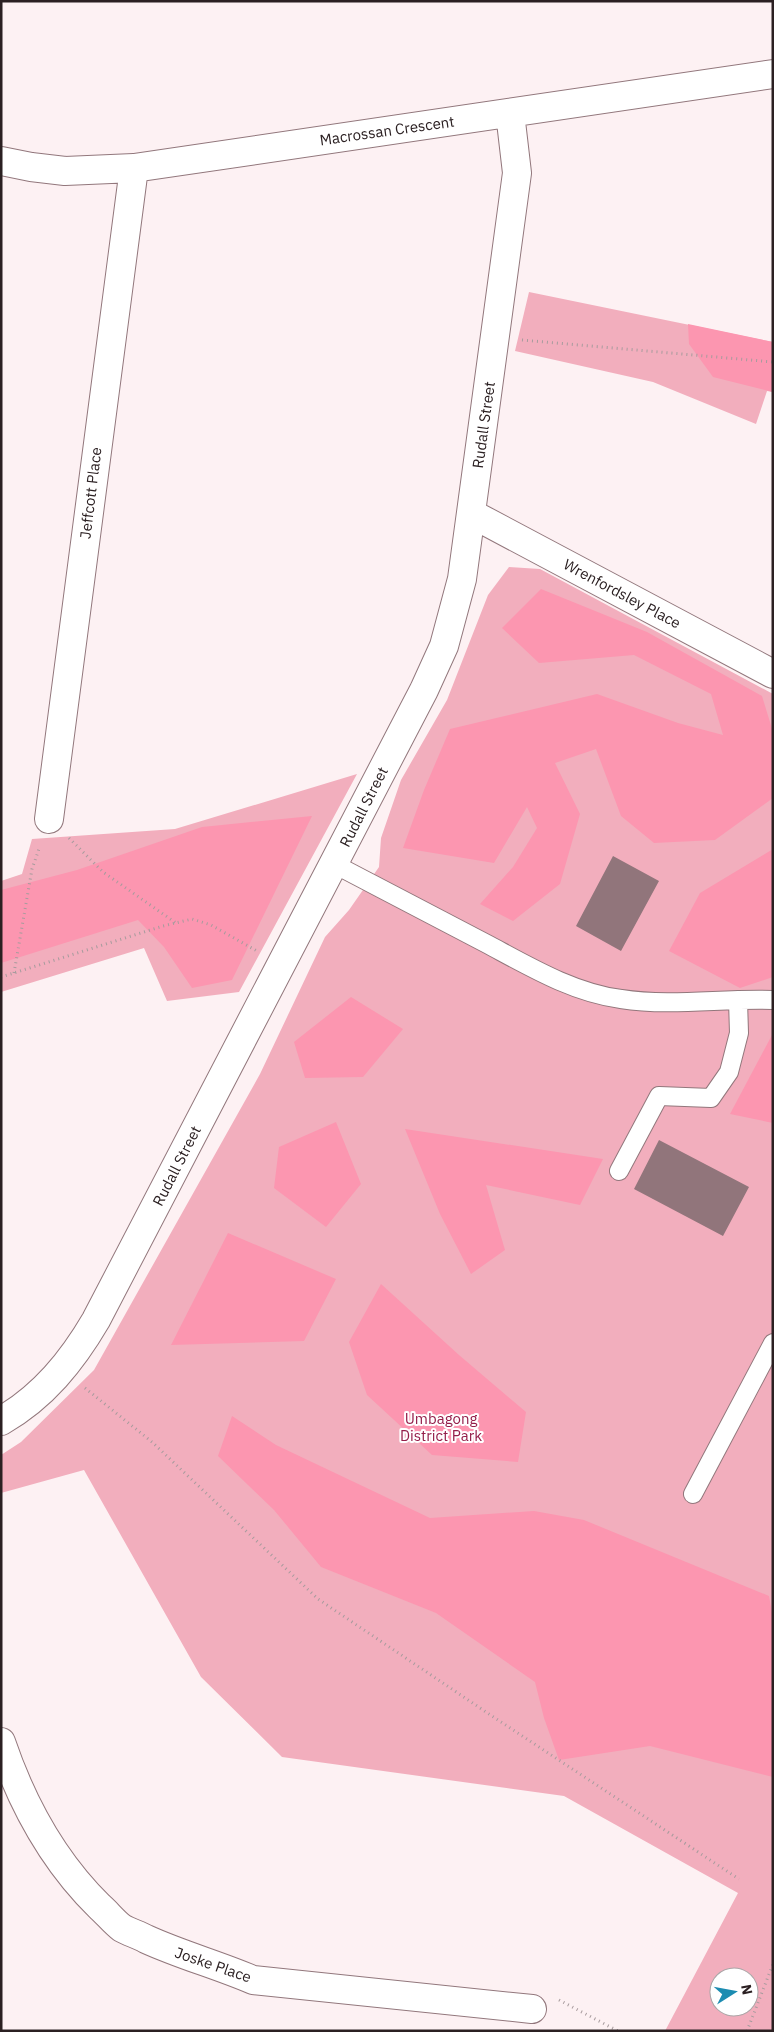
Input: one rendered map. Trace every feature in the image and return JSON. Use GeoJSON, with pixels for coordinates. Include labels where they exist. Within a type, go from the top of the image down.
{"type":"FeatureCollection","features":[{"type":"Feature","properties":{"kind":"street","name":"Macrossan Crescent"},"geometry":{"type":"LineString","coordinates":[[1,161],[65,171],[134,168],[773,74]]}},
{"type":"Feature","properties":{"kind":"street","name":"Rudall Street"},"geometry":{"type":"LineString","coordinates":[[1,1421],[17,1412],[40,1393],[62,1371],[81,1346],[334,864],[424,690],[444,646],[462,579],[517,173],[510,113]]}},
{"type":"Feature","properties":{"kind":"street","name":"Jeffcott Place"},"geometry":{"type":"LineString","coordinates":[[49,819],[134,168]]}},
{"type":"Feature","properties":{"kind":"street","name":"Wrenfordsley Place"},"geometry":{"type":"LineString","coordinates":[[472,514],[773,674]]}},
{"type":"Feature","properties":{"kind":"street","name":"Joske Place"},"geometry":{"type":"LineString","coordinates":[[1,1742],[27,1806],[51,1849],[82,1890],[122,1928],[172,1951],[222,1966],[253,1980],[532,2009]]}},
{"type":"Feature","properties":{"kind":"lane"},"geometry":{"type":"LineString","coordinates":[[334,864],[541,972],[580,989],[620,999],[637,1001],[704,1003],[738,1000],[773,1000]]}},
{"type":"Feature","properties":{"kind":"lane"},"geometry":{"type":"LineString","coordinates":[[619,1171],[659,1096],[711,1098],[729,1072],[739,1033],[738,1000]]}},
{"type":"Feature","properties":{"kind":"lane"},"geometry":{"type":"LineString","coordinates":[[693,1494],[773,1343]]}},
{"type":"Feature","properties":{"kind":"path"},"geometry":{"type":"LineString","coordinates":[[496,328],[511,340],[773,362]]}},
{"type":"Feature","properties":{"kind":"path"},"geometry":{"type":"LineString","coordinates":[[14,973],[32,869],[49,819],[103,872],[176,923]]}},
{"type":"Feature","properties":{"kind":"path"},"geometry":{"type":"LineString","coordinates":[[1,977],[192,919],[211,925],[282,964]]}},
{"type":"Feature","properties":{"kind":"path"},"geometry":{"type":"LineString","coordinates":[[62,1371],[152,1442],[318,1599],[739,1879]]}},
{"type":"Feature","properties":{"kind":"path"},"geometry":{"type":"LineString","coordinates":[[747,2031],[773,1964]]}},
{"type":"Feature","properties":{"kind":"path"},"geometry":{"type":"LineString","coordinates":[[532,2009],[542,1990],[618,2031]]}},
{"type":"Feature","properties":{"kind":"green space"},"geometry":{"type":"Polygon","coordinates":[[[529,292],[773,342],[773,392],[767,391],[756,424],[653,382],[515,351],[529,292]]]}},
{"type":"Feature","properties":{"kind":"green space"},"geometry":{"type":"Polygon","coordinates":[[[688,324],[773,342],[773,392],[713,377],[689,344],[688,324]]]}},
{"type":"Feature","properties":{"kind":"green space","name":"Umbagong District Park"},"geometry":{"type":"Polygon","coordinates":[[[509,567],[540,569],[773,694],[773,2031],[665,2031],[738,1893],[564,1796],[282,1757],[201,1677],[84,1470],[1,1493],[1,1455],[21,1442],[94,1370],[260,1074],[325,937],[349,910],[379,867],[381,838],[401,780],[447,700],[488,595],[509,567]]]}},
{"type":"Feature","properties":{"kind":"green space"},"geometry":{"type":"Polygon","coordinates":[[[541,589],[647,632],[762,696],[773,732],[773,798],[715,840],[654,843],[621,816],[596,749],[555,763],[580,814],[560,884],[513,921],[480,904],[513,867],[537,828],[527,807],[494,863],[403,848],[424,790],[450,729],[597,694],[678,723],[723,735],[711,694],[634,655],[539,663],[502,628],[541,589]]]}},
{"type":"Feature","properties":{"kind":"green space"},"geometry":{"type":"Polygon","coordinates":[[[357,774],[239,992],[167,1001],[144,948],[1,992],[1,881],[22,874],[32,839],[175,829],[357,774]]]}},
{"type":"Feature","properties":{"kind":"green space"},"geometry":{"type":"Polygon","coordinates":[[[312,816],[232,980],[192,988],[164,947],[138,920],[1,963],[1,890],[77,870],[202,827],[312,816]]]}},
{"type":"Feature","properties":{"kind":"green space"},"geometry":{"type":"Polygon","coordinates":[[[773,849],[773,977],[740,988],[669,951],[700,893],[773,849]]]}},
{"type":"Feature","properties":{"kind":"green space"},"geometry":{"type":"Polygon","coordinates":[[[351,997],[403,1029],[363,1077],[305,1078],[294,1042],[351,997]]]}},
{"type":"Feature","properties":{"kind":"green space"},"geometry":{"type":"Polygon","coordinates":[[[772,1035],[773,1123],[730,1114],[772,1035]]]}},
{"type":"Feature","properties":{"kind":"green space"},"geometry":{"type":"Polygon","coordinates":[[[336,1122],[361,1184],[326,1227],[274,1188],[279,1147],[336,1122]]]}},
{"type":"Feature","properties":{"kind":"green space"},"geometry":{"type":"Polygon","coordinates":[[[405,1129],[603,1159],[580,1205],[486,1185],[505,1250],[471,1274],[440,1214],[405,1129]]]}},
{"type":"Feature","properties":{"kind":"green space"},"geometry":{"type":"Polygon","coordinates":[[[228,1233],[336,1279],[304,1341],[171,1345],[228,1233]]]}},
{"type":"Feature","properties":{"kind":"green space"},"geometry":{"type":"Polygon","coordinates":[[[381,1284],[459,1355],[526,1412],[518,1462],[432,1455],[367,1395],[349,1342],[381,1284]]]}},
{"type":"Feature","properties":{"kind":"green space"},"geometry":{"type":"Polygon","coordinates":[[[232,1416],[276,1445],[430,1518],[534,1511],[584,1520],[769,1596],[773,1618],[773,1777],[650,1746],[559,1760],[544,1718],[535,1682],[436,1613],[321,1567],[274,1510],[218,1456],[232,1416]]]}},
{"type":"Feature","properties":{"kind":"building"},"geometry":{"type":"Polygon","coordinates":[[[613,856],[659,881],[621,951],[576,926],[613,856]]]}},
{"type":"Feature","properties":{"kind":"building"},"geometry":{"type":"Polygon","coordinates":[[[659,1140],[749,1187],[723,1236],[634,1189],[659,1140]]]}}]}
